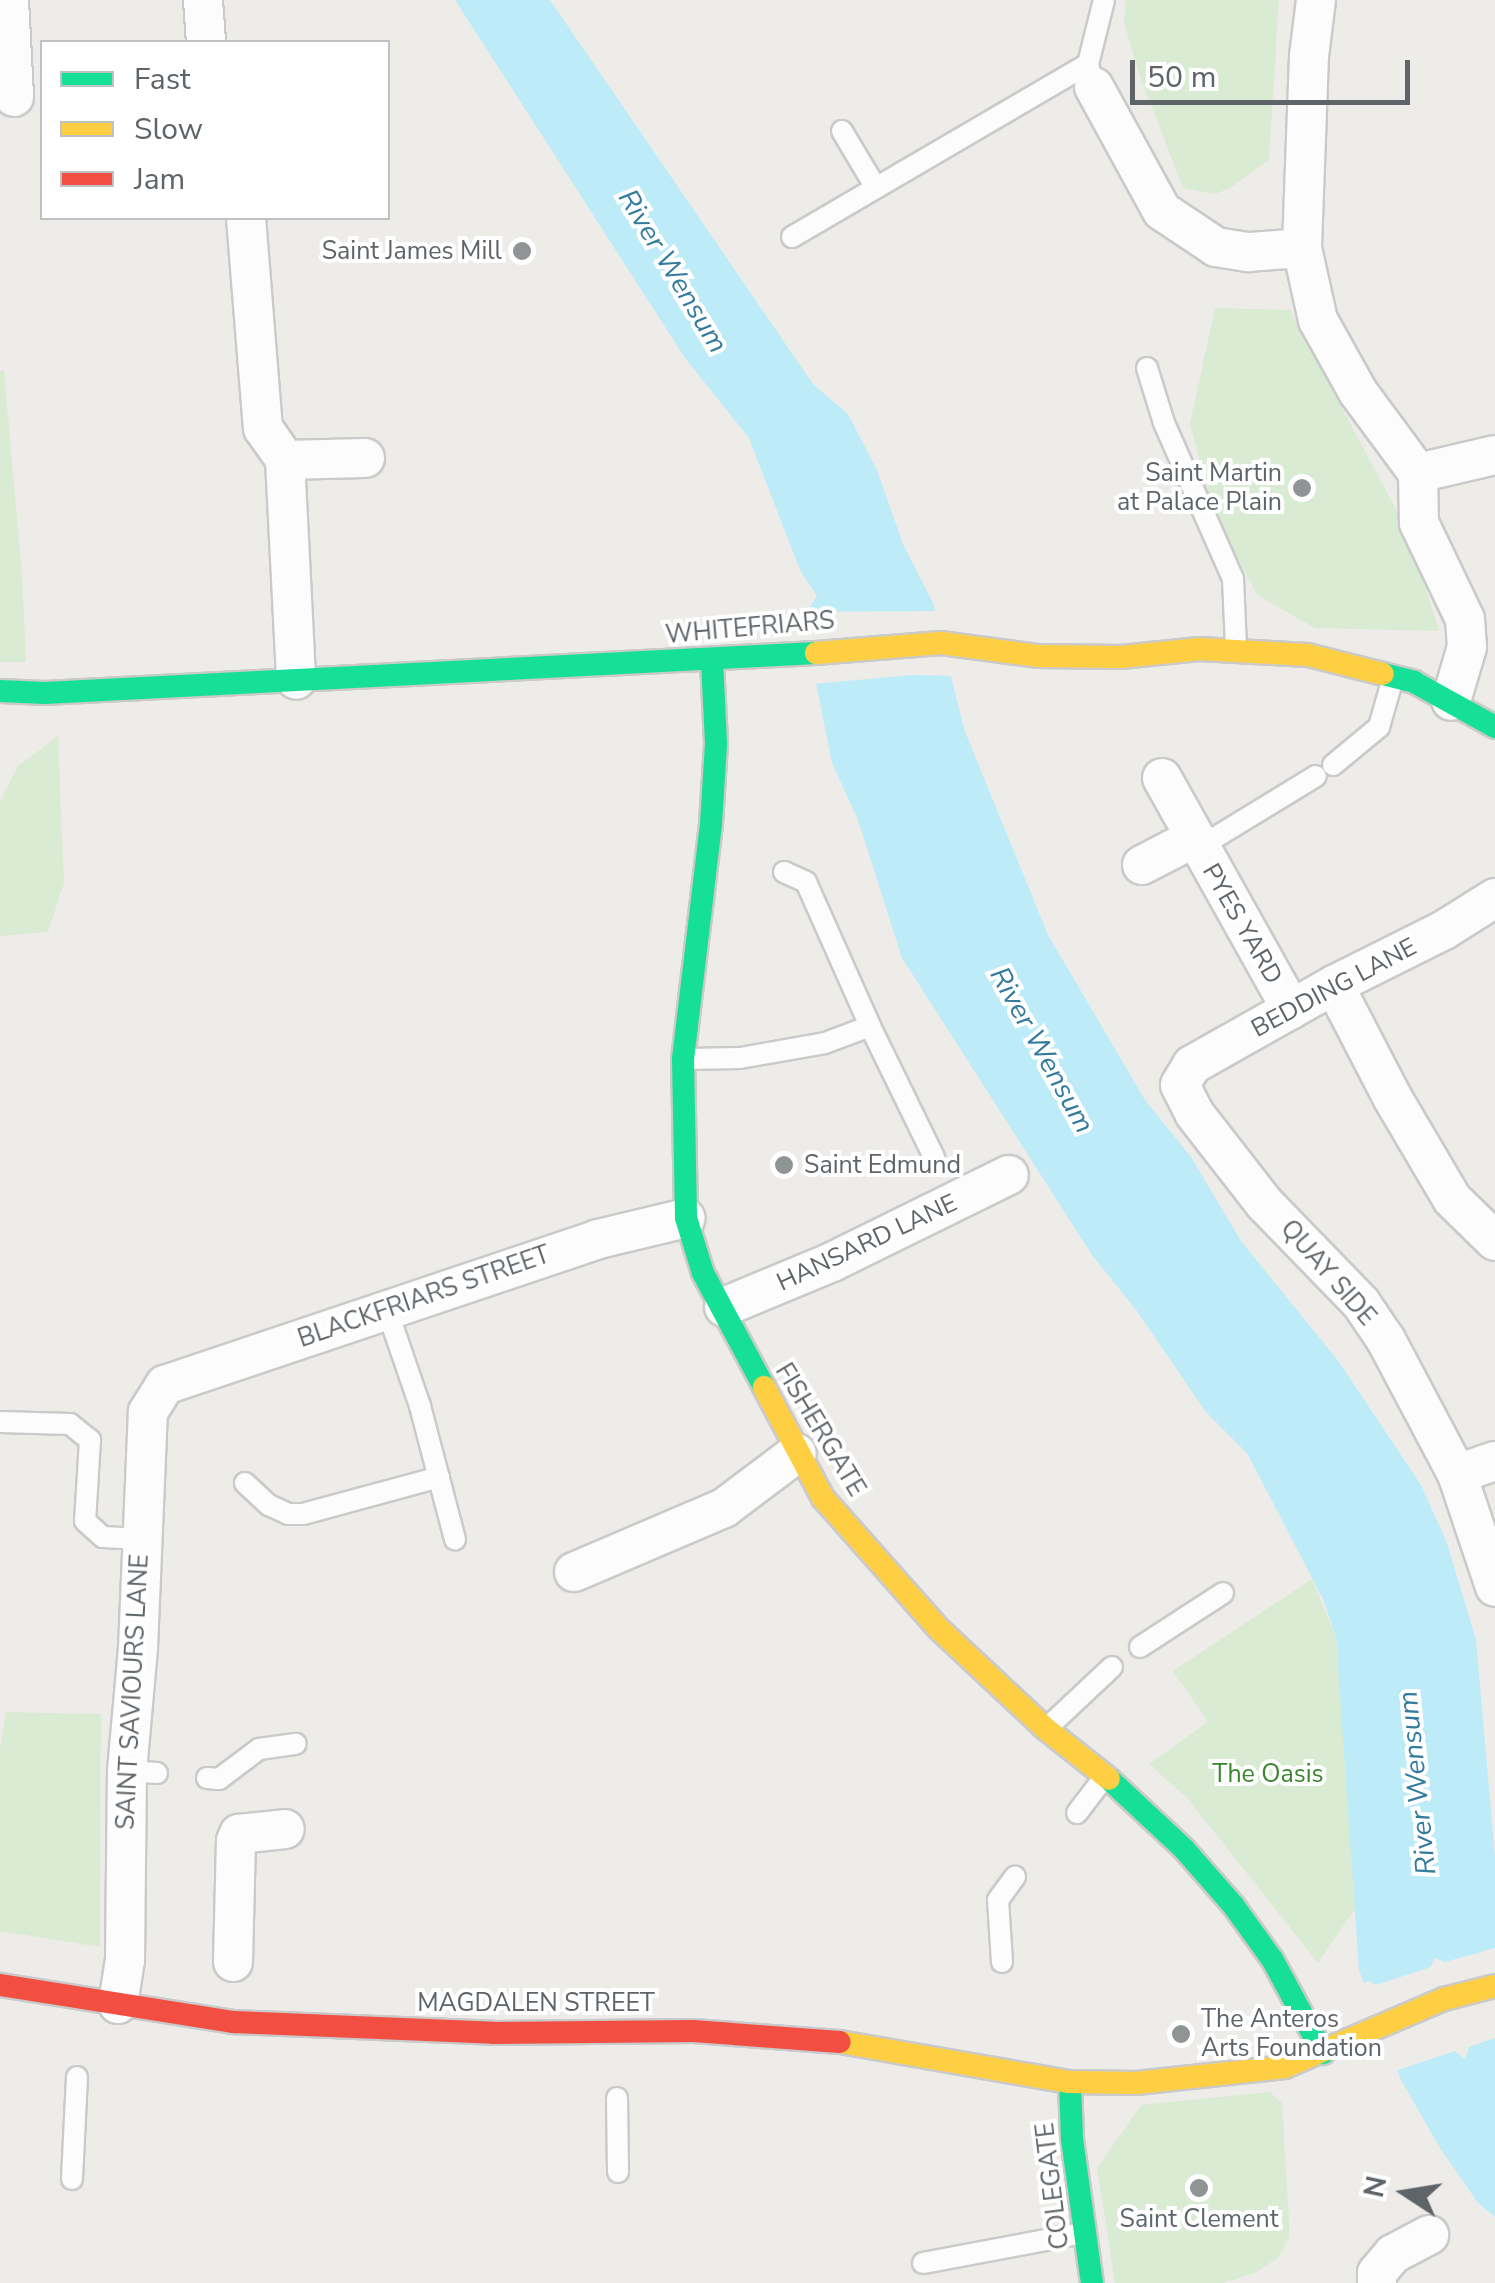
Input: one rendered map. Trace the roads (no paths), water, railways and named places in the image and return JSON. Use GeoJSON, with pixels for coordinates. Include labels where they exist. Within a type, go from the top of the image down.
{"type":"FeatureCollection","features":[{"type":"Feature","properties":{"kind":"street"},"geometry":{"type":"LineString","coordinates":[[9,0],[19,96]]}},
{"type":"Feature","properties":{"kind":"street"},"geometry":{"type":"LineString","coordinates":[[202,0],[206,40]]}},
{"type":"Feature","properties":{"kind":"street"},"geometry":{"type":"LineString","coordinates":[[1316,0],[1309,56],[1302,248],[1318,320],[1358,392],[1418,473],[1419,524],[1465,618],[1466,646],[1451,701]]}},
{"type":"Feature","properties":{"kind":"street"},"geometry":{"type":"LineString","coordinates":[[1091,75],[1105,142],[1162,210],[1216,247],[1248,252],[1302,248]]}},
{"type":"Feature","properties":{"kind":"street"},"geometry":{"type":"LineString","coordinates":[[246,220],[263,428],[285,460],[296,680]]}},
{"type":"Feature","properties":{"kind":"street"},"geometry":{"type":"LineString","coordinates":[[1418,473],[1495,455]]}},
{"type":"Feature","properties":{"kind":"street"},"geometry":{"type":"LineString","coordinates":[[285,460],[366,458]]}},
{"type":"Feature","properties":{"kind":"street","name":"WHITEFRIARS"},"geometry":{"type":"LineString","coordinates":[[0,691],[45,694],[712,661],[809,650],[941,643],[1040,656],[1236,651],[1308,656],[1394,676],[1451,701],[1495,727]]}},
{"type":"Feature","properties":{"kind":"street","name":"FISHERGATE"},"geometry":{"type":"LineString","coordinates":[[712,661],[716,744],[711,824],[683,1059],[686,1218],[703,1273],[823,1498],[895,1584],[1046,1729],[1136,1802],[1234,1905],[1272,1959],[1322,2054]]}},
{"type":"Feature","properties":{"kind":"street","name":"WHITEFRIARS"},"geometry":{"type":"LineString","coordinates":[[2,712],[45,694]]}},
{"type":"Feature","properties":{"kind":"street","name":"PYES YARD"},"geometry":{"type":"LineString","coordinates":[[1162,778],[1291,1009]]}},
{"type":"Feature","properties":{"kind":"street","name":"PYES YARD"},"geometry":{"type":"LineString","coordinates":[[1142,865],[1196,843]]}},
{"type":"Feature","properties":{"kind":"street","name":"BEDDING LANE"},"geometry":{"type":"LineString","coordinates":[[1180,1086],[1192,1065],[1334,985],[1444,930],[1495,898]]}},
{"type":"Feature","properties":{"kind":"street"},"geometry":{"type":"LineString","coordinates":[[1334,985],[1392,1098],[1452,1199],[1495,1241]]}},
{"type":"Feature","properties":{"kind":"street","name":"QUAY SIDE"},"geometry":{"type":"LineString","coordinates":[[1180,1086],[1194,1113],[1264,1203],[1361,1303],[1386,1340],[1456,1474],[1495,1587]]}},
{"type":"Feature","properties":{"kind":"street","name":"HANSARD LANE"},"geometry":{"type":"LineString","coordinates":[[724,1307],[832,1262],[1009,1175]]}},
{"type":"Feature","properties":{"kind":"street","name":"BLACKFRIARS STREET"},"geometry":{"type":"LineString","coordinates":[[164,1385],[598,1239],[686,1218]]}},
{"type":"Feature","properties":{"kind":"street","name":"SAINT SAVIOURS LANE"},"geometry":{"type":"LineString","coordinates":[[102,2002],[124,1960],[142,1772],[138,1648],[148,1412],[164,1385]]}},
{"type":"Feature","properties":{"kind":"street"},"geometry":{"type":"LineString","coordinates":[[574,1572],[724,1508],[797,1453]]}},
{"type":"Feature","properties":{"kind":"street"},"geometry":{"type":"LineString","coordinates":[[1456,1474],[1495,1461]]}},
{"type":"Feature","properties":{"kind":"street"},"geometry":{"type":"LineString","coordinates":[[233,1990],[236,1841],[240,1834],[285,1830]]}},
{"type":"Feature","properties":{"kind":"street","name":"MAGDALEN STREET"},"geometry":{"type":"LineString","coordinates":[[0,1985],[102,2002],[233,1990],[493,2033],[618,2031],[804,2036],[1070,2082],[1181,2080],[1284,2067],[1378,2030],[1444,1998],[1495,1986]]}},
{"type":"Feature","properties":{"kind":"street","name":"COLEGATE"},"geometry":{"type":"LineString","coordinates":[[1070,2082],[1072,2139],[1092,2283]]}},
{"type":"Feature","properties":{"kind":"street"},"geometry":{"type":"LineString","coordinates":[[1377,2283],[1376,2274],[1393,2254],[1430,2235]]}},
{"type":"Feature","properties":{"kind":"lane"},"geometry":{"type":"LineString","coordinates":[[792,237],[876,188],[1091,75],[1104,0]]}},
{"type":"Feature","properties":{"kind":"lane"},"geometry":{"type":"LineString","coordinates":[[842,131],[876,188]]}},
{"type":"Feature","properties":{"kind":"lane"},"geometry":{"type":"LineString","coordinates":[[1147,368],[1164,423],[1233,579],[1236,651]]}},
{"type":"Feature","properties":{"kind":"lane"},"geometry":{"type":"LineString","coordinates":[[1196,843],[1324,771],[1378,727],[1394,676]]}},
{"type":"Feature","properties":{"kind":"lane"},"geometry":{"type":"LineString","coordinates":[[784,872],[806,882],[934,1156]]}},
{"type":"Feature","properties":{"kind":"lane"},"geometry":{"type":"LineString","coordinates":[[683,1059],[740,1058],[825,1043],[870,1026]]}},
{"type":"Feature","properties":{"kind":"lane"},"geometry":{"type":"LineString","coordinates":[[387,1310],[455,1538]]}},
{"type":"Feature","properties":{"kind":"lane"},"geometry":{"type":"LineString","coordinates":[[0,1422],[70,1424],[90,1440],[84,1521],[103,1537],[141,1539]]}},
{"type":"Feature","properties":{"kind":"lane"},"geometry":{"type":"LineString","coordinates":[[245,1483],[269,1505],[303,1514],[439,1477]]}},
{"type":"Feature","properties":{"kind":"lane"},"geometry":{"type":"LineString","coordinates":[[1140,1647],[1223,1593]]}},
{"type":"Feature","properties":{"kind":"lane"},"geometry":{"type":"LineString","coordinates":[[1046,1729],[1112,1667]]}},
{"type":"Feature","properties":{"kind":"lane"},"geometry":{"type":"LineString","coordinates":[[207,1778],[219,1778],[260,1749],[296,1744]]}},
{"type":"Feature","properties":{"kind":"lane"},"geometry":{"type":"LineString","coordinates":[[1077,1813],[1103,1779]]}},
{"type":"Feature","properties":{"kind":"lane"},"geometry":{"type":"LineString","coordinates":[[1002,1962],[998,1900],[1016,1877]]}},
{"type":"Feature","properties":{"kind":"lane"},"geometry":{"type":"LineString","coordinates":[[83,2025],[102,2002]]}},
{"type":"Feature","properties":{"kind":"lane"},"geometry":{"type":"LineString","coordinates":[[616,2058],[618,2031]]}},
{"type":"Feature","properties":{"kind":"lane"},"geometry":{"type":"LineString","coordinates":[[72,2179],[77,2077]]}},
{"type":"Feature","properties":{"kind":"lane"},"geometry":{"type":"LineString","coordinates":[[617,2098],[618,2172]]}},
{"type":"Feature","properties":{"kind":"lane"},"geometry":{"type":"LineString","coordinates":[[923,2262],[1086,2232]]}},
{"type":"Feature","properties":{"kind":"water","name":"River Wensum"},"geometry":{"type":"Polygon","coordinates":[[[455,0],[550,0],[813,384],[848,414],[877,470],[903,544],[933,603],[964,729],[1048,935],[1145,1100],[1191,1157],[1241,1241],[1339,1362],[1421,1485],[1447,1543],[1476,1640],[1495,1857],[1495,2217],[1478,2203],[1440,2148],[1401,2080],[1359,1970],[1336,1637],[1323,1599],[1247,1453],[1205,1411],[1137,1311],[1092,1255],[902,958],[858,820],[832,763],[803,618],[817,596],[800,570],[749,438],[685,358],[455,0]]]}},
{"type":"Feature","properties":{"kind":"place","name":"Saint James Mill"},"geometry":{"type":"Point","coordinates":[522,251]}},
{"type":"Feature","properties":{"kind":"place","name":"Saint Martin at Palace Plain"},"geometry":{"type":"Point","coordinates":[1302,488]}},
{"type":"Feature","properties":{"kind":"place","name":"Saint Edmund"},"geometry":{"type":"Point","coordinates":[784,1165]}},
{"type":"Feature","properties":{"kind":"place","name":"The Anteros Arts Foundation"},"geometry":{"type":"Point","coordinates":[1181,2034]}},
{"type":"Feature","properties":{"kind":"place","name":"Saint Clement"},"geometry":{"type":"Point","coordinates":[1199,2188]}},
{"type":"Feature","properties":{"kind":"park label","name":"The Oasis"},"geometry":{"type":"Point","coordinates":[1268,1774]}}]}
